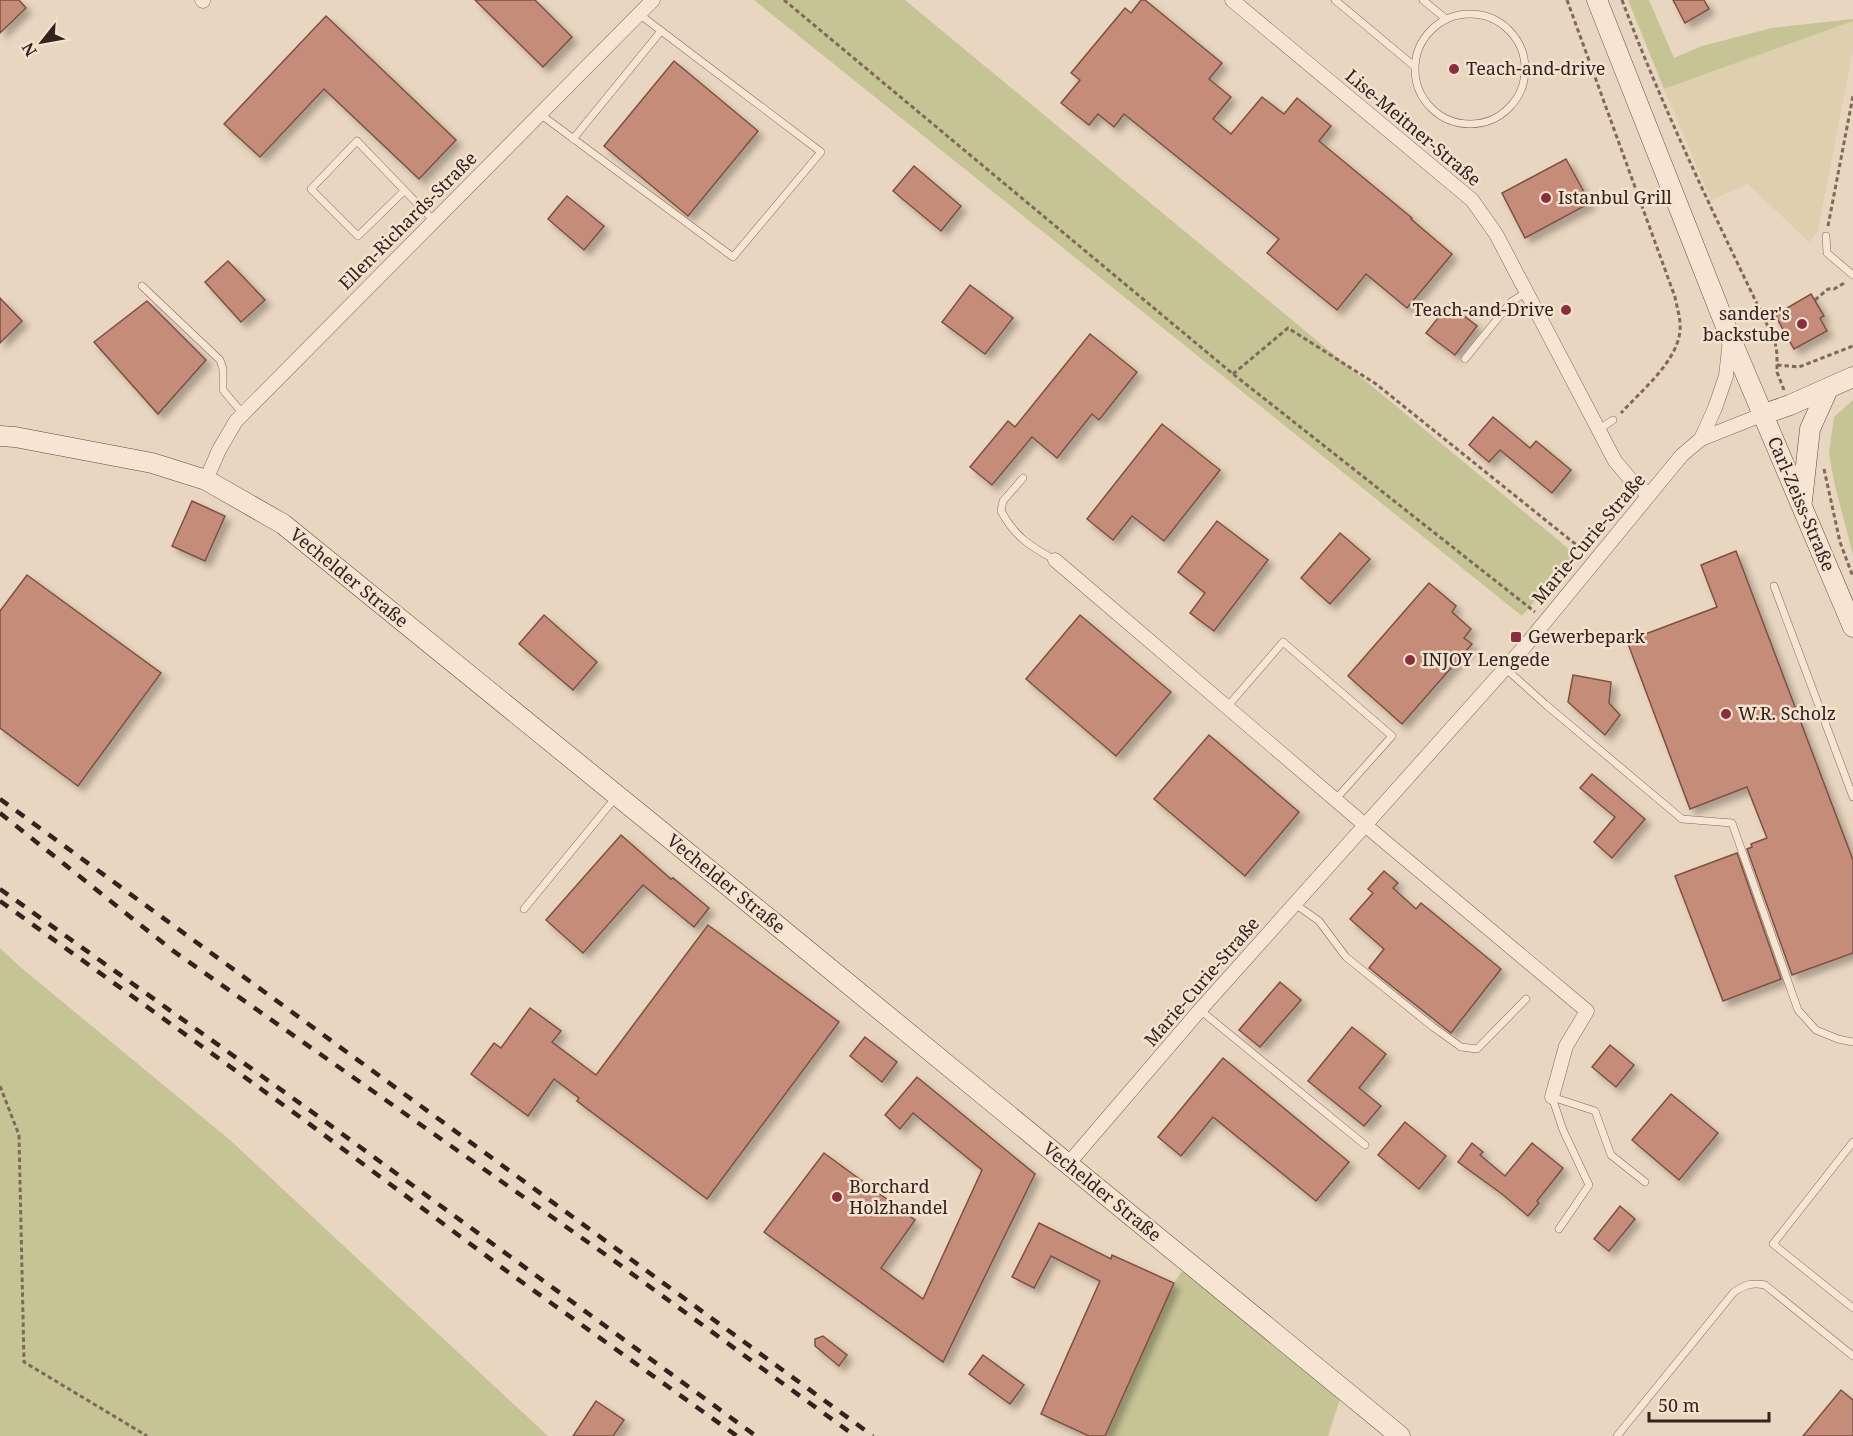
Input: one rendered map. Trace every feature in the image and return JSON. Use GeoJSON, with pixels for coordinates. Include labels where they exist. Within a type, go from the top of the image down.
{"type":"FeatureCollection","features":[{"type":"Feature","properties":{"kind":"main road","name":"Carl-Zeiss-Straße"},"geometry":{"type":"LineString","coordinates":[[1597,0],[1730,337],[1853,627]]}},
{"type":"Feature","properties":{"kind":"main road"},"geometry":{"type":"LineString","coordinates":[[1764,414],[1853,377]]}},
{"type":"Feature","properties":{"kind":"main road"},"geometry":{"type":"LineString","coordinates":[[1802,504],[1810,429],[1828,389]]}},
{"type":"Feature","properties":{"kind":"main road","name":"Vechelder Straße"},"geometry":{"type":"LineString","coordinates":[[0,436],[152,463],[206,480],[283,524],[1400,1436]]}},
{"type":"Feature","properties":{"kind":"street","name":"Ellen-Richards-Straße"},"geometry":{"type":"LineString","coordinates":[[206,480],[219,450],[236,421],[652,0]]}},
{"type":"Feature","properties":{"kind":"street","name":"Lise-Meitner-Straße"},"geometry":{"type":"LineString","coordinates":[[1232,0],[1472,200],[1496,234],[1615,461],[1632,481],[1649,495]]}},
{"type":"Feature","properties":{"kind":"street","name":"Marie-Curie-Straße"},"geometry":{"type":"LineString","coordinates":[[1701,439],[1726,376],[1730,337]]}},
{"type":"Feature","properties":{"kind":"street","name":"Marie-Curie-Straße"},"geometry":{"type":"LineString","coordinates":[[1068,1164],[1200,1010],[1505,668],[1682,455],[1701,439],[1764,414]]}},
{"type":"Feature","properties":{"kind":"street"},"geometry":{"type":"LineString","coordinates":[[1055,560],[1335,800],[1587,1011],[1566,1046],[1552,1097]]}},
{"type":"Feature","properties":{"kind":"lane"},"geometry":{"type":"LineString","coordinates":[[1335,0],[1414,66]]}},
{"type":"Feature","properties":{"kind":"lane"},"geometry":{"type":"LineString","coordinates":[[1423,0],[1446,19]]}},
{"type":"Feature","properties":{"kind":"lane"},"geometry":{"type":"LineString","coordinates":[[540,114],[732,257],[821,152],[639,14]]}},
{"type":"Feature","properties":{"kind":"lane"},"geometry":{"type":"LineString","coordinates":[[1464,14],[1481,15],[1498,21],[1512,33],[1521,48],[1525,65],[1524,83],[1517,99],[1505,112],[1490,121],[1454,123],[1437,114],[1424,101],[1416,84],[1414,66],[1417,51],[1424,38],[1434,27],[1446,19],[1464,14]]}},
{"type":"Feature","properties":{"kind":"lane"},"geometry":{"type":"LineString","coordinates":[[573,139],[661,31]]}},
{"type":"Feature","properties":{"kind":"lane"},"geometry":{"type":"LineString","coordinates":[[404,191],[358,236],[311,189],[357,141],[434,221]]}},
{"type":"Feature","properties":{"kind":"lane"},"geometry":{"type":"LineString","coordinates":[[1826,236],[1827,253],[1853,277]]}},
{"type":"Feature","properties":{"kind":"lane"},"geometry":{"type":"LineString","coordinates":[[142,286],[220,360],[223,369],[223,390],[243,414]]}},
{"type":"Feature","properties":{"kind":"lane"},"geometry":{"type":"LineString","coordinates":[[1465,359],[1511,302],[1527,292]]}},
{"type":"Feature","properties":{"kind":"lane"},"geometry":{"type":"LineString","coordinates":[[1598,430],[1613,420]]}},
{"type":"Feature","properties":{"kind":"lane"},"geometry":{"type":"LineString","coordinates":[[1023,478],[1003,501],[1001,511],[1012,531],[1028,544],[1055,560]]}},
{"type":"Feature","properties":{"kind":"lane"},"geometry":{"type":"LineString","coordinates":[[1774,586],[1853,797]]}},
{"type":"Feature","properties":{"kind":"lane"},"geometry":{"type":"LineString","coordinates":[[1227,707],[1283,642],[1392,736],[1335,800]]}},
{"type":"Feature","properties":{"kind":"lane"},"geometry":{"type":"LineString","coordinates":[[1505,668],[1682,819],[1732,824],[1798,1010],[1816,1030],[1853,1042]]}},
{"type":"Feature","properties":{"kind":"lane"},"geometry":{"type":"LineString","coordinates":[[524,909],[617,796]]}},
{"type":"Feature","properties":{"kind":"lane"},"geometry":{"type":"LineString","coordinates":[[1294,904],[1319,921],[1346,957],[1461,1047],[1477,1048],[1526,999]]}},
{"type":"Feature","properties":{"kind":"lane"},"geometry":{"type":"LineString","coordinates":[[1200,1010],[1365,1145]]}},
{"type":"Feature","properties":{"kind":"lane"},"geometry":{"type":"LineString","coordinates":[[1552,1097],[1595,1111],[1611,1155],[1645,1182]]}},
{"type":"Feature","properties":{"kind":"lane"},"geometry":{"type":"LineString","coordinates":[[1552,1097],[1563,1130],[1589,1185],[1558,1228]]}},
{"type":"Feature","properties":{"kind":"lane"},"geometry":{"type":"LineString","coordinates":[[1853,1142],[1773,1244],[1853,1308]]}},
{"type":"Feature","properties":{"kind":"lane"},"geometry":{"type":"LineString","coordinates":[[1617,1436],[1734,1292],[1743,1286],[1754,1283],[1765,1285],[1853,1356]]}},
{"type":"Feature","properties":{"kind":"path"},"geometry":{"type":"LineString","coordinates":[[784,0],[1233,374],[1545,620]]}},
{"type":"Feature","properties":{"kind":"path"},"geometry":{"type":"LineString","coordinates":[[1567,0],[1675,297],[1679,314],[1680,330],[1672,356],[1613,420]]}},
{"type":"Feature","properties":{"kind":"path"},"geometry":{"type":"LineString","coordinates":[[1622,0],[1646,63],[1691,164],[1775,341],[1777,372],[1790,405]]}},
{"type":"Feature","properties":{"kind":"path"},"geometry":{"type":"LineString","coordinates":[[1826,236],[1853,96]]}},
{"type":"Feature","properties":{"kind":"path"},"geometry":{"type":"LineString","coordinates":[[1815,300],[1828,289],[1834,289],[1853,277]]}},
{"type":"Feature","properties":{"kind":"path"},"geometry":{"type":"LineString","coordinates":[[1233,374],[1288,328],[1376,384],[1594,560]]}},
{"type":"Feature","properties":{"kind":"path"},"geometry":{"type":"LineString","coordinates":[[1777,365],[1799,367],[1853,346]]}},
{"type":"Feature","properties":{"kind":"path"},"geometry":{"type":"LineString","coordinates":[[1822,460],[1840,542],[1853,577]]}},
{"type":"Feature","properties":{"kind":"path"},"geometry":{"type":"LineString","coordinates":[[0,1086],[20,1135],[24,1362],[147,1436]]}},
{"type":"Feature","properties":{"kind":"shaded area"},"geometry":{"type":"Polygon","coordinates":[[[754,0],[905,0],[1575,554],[1522,616],[754,0]]]}},
{"type":"Feature","properties":{"kind":"shaded area"},"geometry":{"type":"Polygon","coordinates":[[[1628,0],[1649,0],[1674,58],[1702,46],[1772,28],[1853,19],[1853,21],[1664,89],[1628,0]]]}},
{"type":"Feature","properties":{"kind":"shaded area"},"geometry":{"type":"Polygon","coordinates":[[[1853,21],[1853,50],[1818,231],[1809,242],[1748,184],[1711,200],[1664,89],[1853,21]]]}},
{"type":"Feature","properties":{"kind":"shaded area"},"geometry":{"type":"Polygon","coordinates":[[[1853,400],[1853,555],[1829,453],[1834,417],[1853,400]]]}},
{"type":"Feature","properties":{"kind":"shaded area"},"geometry":{"type":"Polygon","coordinates":[[[0,948],[230,1140],[548,1436],[0,1436],[0,948]]]}},
{"type":"Feature","properties":{"kind":"shaded area"},"geometry":{"type":"Polygon","coordinates":[[[1197,1270],[1343,1390],[1328,1436],[1105,1436],[1174,1283],[1181,1272],[1197,1270]]]}},
{"type":"Feature","properties":{"kind":"building"},"geometry":{"type":"Polygon","coordinates":[[[0,0],[19,0],[26,8],[0,33],[0,0]]]}},
{"type":"Feature","properties":{"kind":"building"},"geometry":{"type":"Polygon","coordinates":[[[475,0],[535,0],[572,37],[543,67],[475,0]]]}},
{"type":"Feature","properties":{"kind":"building"},"geometry":{"type":"Polygon","coordinates":[[[1141,0],[1145,0],[1222,63],[1209,79],[1231,97],[1213,119],[1231,134],[1262,97],[1284,114],[1297,98],[1331,126],[1319,141],[1452,254],[1407,308],[1366,274],[1337,310],[1267,253],[1279,239],[1124,114],[1114,127],[1098,114],[1089,125],[1061,103],[1080,80],[1071,73],[1125,8],[1131,13],[1141,0]]]}},
{"type":"Feature","properties":{"kind":"building"},"geometry":{"type":"Polygon","coordinates":[[[1673,0],[1704,0],[1709,9],[1685,23],[1673,0]]]}},
{"type":"Feature","properties":{"kind":"building"},"geometry":{"type":"Polygon","coordinates":[[[326,16],[456,140],[419,179],[324,89],[260,157],[224,124],[326,16]]]}},
{"type":"Feature","properties":{"kind":"building"},"geometry":{"type":"Polygon","coordinates":[[[674,61],[758,131],[688,216],[604,146],[674,61]]]}},
{"type":"Feature","properties":{"kind":"building","name":"Istanbul Grill"},"geometry":{"type":"Polygon","coordinates":[[[1566,159],[1590,203],[1525,238],[1502,193],[1566,159]]]}},
{"type":"Feature","properties":{"kind":"building"},"geometry":{"type":"Polygon","coordinates":[[[914,166],[961,206],[941,231],[893,191],[914,166]]]}},
{"type":"Feature","properties":{"kind":"building"},"geometry":{"type":"Polygon","coordinates":[[[567,196],[604,226],[584,250],[548,219],[567,196]]]}},
{"type":"Feature","properties":{"kind":"building"},"geometry":{"type":"Polygon","coordinates":[[[228,261],[265,300],[241,322],[205,282],[228,261]]]}},
{"type":"Feature","properties":{"kind":"building"},"geometry":{"type":"Polygon","coordinates":[[[970,285],[1013,318],[985,354],[942,322],[970,285]]]}},
{"type":"Feature","properties":{"kind":"building","name":"sander's backstube"},"geometry":{"type":"Polygon","coordinates":[[[1811,294],[1824,316],[1820,318],[1827,331],[1794,349],[1775,315],[1811,294]]]}},
{"type":"Feature","properties":{"kind":"building"},"geometry":{"type":"Polygon","coordinates":[[[0,298],[22,321],[0,343],[0,298]]]}},
{"type":"Feature","properties":{"kind":"building"},"geometry":{"type":"Polygon","coordinates":[[[147,301],[206,360],[158,414],[94,342],[147,301]]]}},
{"type":"Feature","properties":{"kind":"building"},"geometry":{"type":"Polygon","coordinates":[[[1449,304],[1477,326],[1455,355],[1426,333],[1449,304]]]}},
{"type":"Feature","properties":{"kind":"building"},"geometry":{"type":"Polygon","coordinates":[[[1090,334],[1137,372],[1099,420],[1092,414],[1057,458],[1032,437],[992,485],[970,467],[1008,421],[1015,427],[1090,334]]]}},
{"type":"Feature","properties":{"kind":"building"},"geometry":{"type":"Polygon","coordinates":[[[1493,417],[1530,448],[1536,441],[1571,470],[1552,493],[1500,450],[1489,462],[1469,445],[1493,417]]]}},
{"type":"Feature","properties":{"kind":"building"},"geometry":{"type":"Polygon","coordinates":[[[1162,424],[1220,470],[1164,541],[1132,516],[1113,540],[1087,519],[1162,424]]]}},
{"type":"Feature","properties":{"kind":"building"},"geometry":{"type":"Polygon","coordinates":[[[192,501],[225,516],[205,561],[172,546],[192,501]]]}},
{"type":"Feature","properties":{"kind":"building"},"geometry":{"type":"Polygon","coordinates":[[[1217,521],[1268,560],[1214,631],[1190,613],[1205,593],[1178,572],[1217,521]]]}},
{"type":"Feature","properties":{"kind":"building"},"geometry":{"type":"Polygon","coordinates":[[[1340,533],[1370,559],[1330,604],[1301,578],[1340,533]]]}},
{"type":"Feature","properties":{"kind":"building","name":"W.R. Scholz"},"geometry":{"type":"Polygon","coordinates":[[[1736,551],[1853,860],[1853,953],[1792,975],[1747,849],[1752,847],[1751,844],[1767,838],[1747,787],[1690,809],[1627,641],[1717,607],[1701,565],[1736,551]]]}},
{"type":"Feature","properties":{"kind":"building"},"geometry":{"type":"Polygon","coordinates":[[[27,575],[161,673],[78,786],[0,728],[0,611],[27,575]]]}},
{"type":"Feature","properties":{"kind":"building","name":"INJOY Lengede"},"geometry":{"type":"Polygon","coordinates":[[[1429,583],[1456,606],[1452,612],[1471,629],[1464,638],[1472,644],[1402,724],[1348,676],[1429,583]]]}},
{"type":"Feature","properties":{"kind":"building"},"geometry":{"type":"Polygon","coordinates":[[[544,615],[597,662],[573,690],[519,644],[544,615]]]}},
{"type":"Feature","properties":{"kind":"building"},"geometry":{"type":"Polygon","coordinates":[[[1080,615],[1171,692],[1116,756],[1026,679],[1080,615]]]}},
{"type":"Feature","properties":{"kind":"building"},"geometry":{"type":"Polygon","coordinates":[[[1573,675],[1611,682],[1609,703],[1620,715],[1605,735],[1568,702],[1573,675]]]}},
{"type":"Feature","properties":{"kind":"building"},"geometry":{"type":"Polygon","coordinates":[[[1209,735],[1299,812],[1245,876],[1154,799],[1209,735]]]}},
{"type":"Feature","properties":{"kind":"building"},"geometry":{"type":"Polygon","coordinates":[[[1592,774],[1645,819],[1612,858],[1594,842],[1615,817],[1580,788],[1592,774]]]}},
{"type":"Feature","properties":{"kind":"building"},"geometry":{"type":"Polygon","coordinates":[[[621,835],[671,879],[673,878],[709,908],[694,927],[643,885],[583,953],[546,920],[621,835]]]}},
{"type":"Feature","properties":{"kind":"building"},"geometry":{"type":"Polygon","coordinates":[[[1737,853],[1781,979],[1723,1001],[1675,876],[1737,853]]]}},
{"type":"Feature","properties":{"kind":"building"},"geometry":{"type":"Polygon","coordinates":[[[1384,871],[1398,883],[1393,888],[1416,909],[1421,903],[1501,969],[1451,1033],[1369,968],[1384,949],[1350,919],[1373,893],[1368,889],[1384,871]]]}},
{"type":"Feature","properties":{"kind":"building"},"geometry":{"type":"Polygon","coordinates":[[[708,925],[839,1022],[707,1199],[577,1101],[579,1098],[554,1079],[528,1116],[471,1074],[494,1043],[501,1048],[530,1008],[561,1031],[552,1042],[596,1075],[708,925]]]}},
{"type":"Feature","properties":{"kind":"building"},"geometry":{"type":"Polygon","coordinates":[[[1280,982],[1301,1000],[1260,1047],[1239,1030],[1280,982]]]}},
{"type":"Feature","properties":{"kind":"building"},"geometry":{"type":"Polygon","coordinates":[[[1352,1027],[1386,1054],[1359,1088],[1381,1106],[1364,1126],[1308,1081],[1352,1027]]]}},
{"type":"Feature","properties":{"kind":"building"},"geometry":{"type":"Polygon","coordinates":[[[865,1037],[897,1062],[882,1082],[850,1056],[865,1037]]]}},
{"type":"Feature","properties":{"kind":"building"},"geometry":{"type":"Polygon","coordinates":[[[1610,1045],[1634,1065],[1616,1087],[1592,1067],[1610,1045]]]}},
{"type":"Feature","properties":{"kind":"building"},"geometry":{"type":"Polygon","coordinates":[[[1223,1058],[1349,1162],[1316,1201],[1213,1117],[1181,1156],[1158,1137],[1223,1058]]]}},
{"type":"Feature","properties":{"kind":"building","name":"Borchard Holzhandel"},"geometry":{"type":"Polygon","coordinates":[[[917,1077],[1035,1174],[943,1362],[764,1232],[824,1153],[915,1220],[881,1268],[923,1299],[982,1170],[913,1113],[900,1129],[885,1115],[917,1077]]]}},
{"type":"Feature","properties":{"kind":"building"},"geometry":{"type":"Polygon","coordinates":[[[1671,1094],[1718,1133],[1679,1180],[1632,1140],[1671,1094]]]}},
{"type":"Feature","properties":{"kind":"building"},"geometry":{"type":"Polygon","coordinates":[[[1405,1122],[1446,1156],[1419,1189],[1378,1155],[1405,1122]]]}},
{"type":"Feature","properties":{"kind":"building"},"geometry":{"type":"Polygon","coordinates":[[[1472,1143],[1483,1152],[1480,1155],[1505,1176],[1532,1143],[1563,1168],[1528,1216],[1458,1162],[1472,1143]]]}},
{"type":"Feature","properties":{"kind":"building"},"geometry":{"type":"Polygon","coordinates":[[[1620,1206],[1635,1219],[1609,1251],[1594,1239],[1620,1206]]]}},
{"type":"Feature","properties":{"kind":"building"},"geometry":{"type":"Polygon","coordinates":[[[1039,1223],[1111,1259],[1112,1255],[1174,1283],[1105,1436],[1089,1436],[1041,1414],[1100,1281],[1051,1256],[1034,1288],[1012,1277],[1039,1223]]]}},
{"type":"Feature","properties":{"kind":"building"},"geometry":{"type":"Polygon","coordinates":[[[823,1336],[847,1355],[839,1366],[815,1346],[815,1339],[823,1336]]]}},
{"type":"Feature","properties":{"kind":"building"},"geometry":{"type":"Polygon","coordinates":[[[983,1355],[1024,1385],[1010,1404],[969,1374],[983,1355]]]}},
{"type":"Feature","properties":{"kind":"building"},"geometry":{"type":"Polygon","coordinates":[[[1841,1390],[1853,1400],[1853,1436],[1803,1436],[1841,1390]]]}},
{"type":"Feature","properties":{"kind":"building"},"geometry":{"type":"Polygon","coordinates":[[[596,1401],[624,1420],[613,1436],[573,1436],[596,1401]]]}},
{"type":"Feature","properties":{"kind":"railway"},"geometry":{"type":"LineString","coordinates":[[0,799],[873,1436]]}},
{"type":"Feature","properties":{"kind":"railway"},"geometry":{"type":"LineString","coordinates":[[0,813],[172,950],[609,1257],[855,1436]]}},
{"type":"Feature","properties":{"kind":"railway"},"geometry":{"type":"LineString","coordinates":[[0,889],[308,1109],[756,1436]]}},
{"type":"Feature","properties":{"kind":"railway"},"geometry":{"type":"LineString","coordinates":[[0,901],[300,1117],[512,1275],[737,1436]]}},
{"type":"Feature","properties":{"kind":"place","name":"Teach-and-drive"},"geometry":{"type":"Point","coordinates":[1454,69]}},
{"type":"Feature","properties":{"kind":"place","name":"Istanbul Grill"},"geometry":{"type":"Point","coordinates":[1546,198]}},
{"type":"Feature","properties":{"kind":"place","name":"Teach-and-Drive"},"geometry":{"type":"Point","coordinates":[1566,310]}},
{"type":"Feature","properties":{"kind":"place","name":"sander's backstube"},"geometry":{"type":"Point","coordinates":[1802,324]}},
{"type":"Feature","properties":{"kind":"place","name":"Gewerbepark"},"geometry":{"type":"Point","coordinates":[1516,637]}},
{"type":"Feature","properties":{"kind":"place","name":"INJOY Lengede"},"geometry":{"type":"Point","coordinates":[1410,660]}},
{"type":"Feature","properties":{"kind":"place","name":"W.R. Scholz"},"geometry":{"type":"Point","coordinates":[1726,714]}},
{"type":"Feature","properties":{"kind":"place","name":"Borchard Holzhandel"},"geometry":{"type":"Point","coordinates":[837,1197]}}]}
